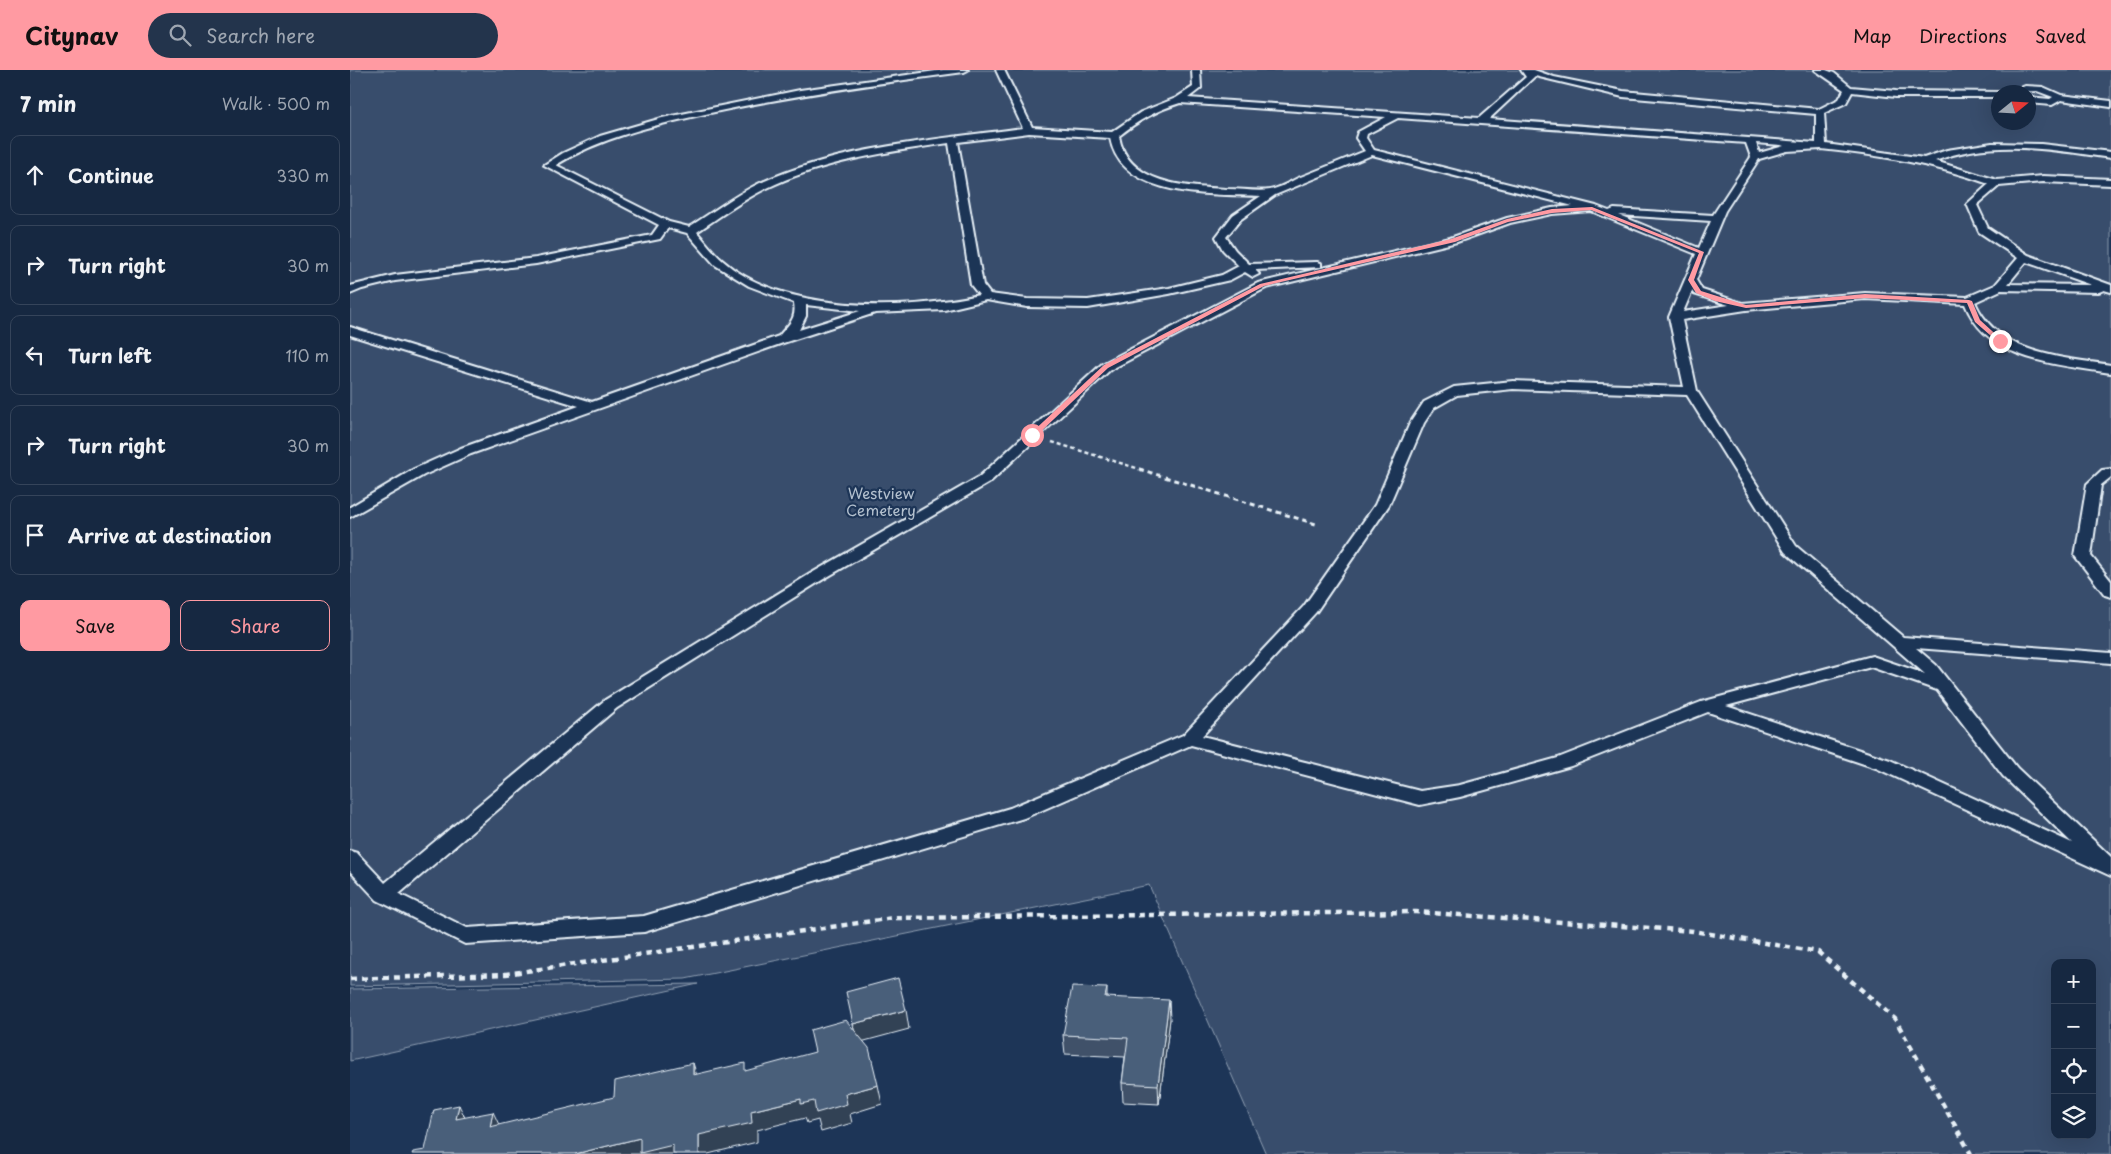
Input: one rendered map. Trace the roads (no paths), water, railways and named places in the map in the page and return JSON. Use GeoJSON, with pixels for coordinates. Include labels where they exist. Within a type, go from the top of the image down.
{"type":"FeatureCollection","features":[{"type":"Feature","properties":{"kind":"lane"},"geometry":{"type":"LineString","coordinates":[[964,70],[862,82],[764,98],[671,118],[612,135],[566,153],[549,165],[666,224],[691,231],[719,264],[753,284],[799,301],[880,310],[944,306],[986,298],[1027,303],[1088,304],[1226,278],[1246,267],[1354,264]]}},
{"type":"Feature","properties":{"kind":"lane"},"geometry":{"type":"LineString","coordinates":[[999,70],[1029,130]]}},
{"type":"Feature","properties":{"kind":"lane"},"geometry":{"type":"LineString","coordinates":[[691,231],[763,186],[825,163],[884,151],[1029,130],[1114,134],[1132,120],[1156,107],[1179,100],[1198,88],[1196,70]]}},
{"type":"Feature","properties":{"kind":"lane"},"geometry":{"type":"LineString","coordinates":[[1526,70],[1552,79],[1623,94],[1820,112],[1843,102],[1850,89]]}},
{"type":"Feature","properties":{"kind":"lane"},"geometry":{"type":"LineString","coordinates":[[1481,121],[1529,79],[1531,76],[1526,70]]}},
{"type":"Feature","properties":{"kind":"lane"},"geometry":{"type":"LineString","coordinates":[[1819,70],[1831,75],[1850,89],[1896,94],[1991,94]]}},
{"type":"Feature","properties":{"kind":"lane"},"geometry":{"type":"LineString","coordinates":[[2036,90],[2046,91],[2059,97],[2111,104]]}},
{"type":"Feature","properties":{"kind":"lane"},"geometry":{"type":"LineString","coordinates":[[2036,101],[2052,102],[2059,97]]}},
{"type":"Feature","properties":{"kind":"lane"},"geometry":{"type":"LineString","coordinates":[[1179,100],[1858,148],[1926,161],[1972,173],[1996,183],[2042,179],[2111,182]]}},
{"type":"Feature","properties":{"kind":"lane"},"geometry":{"type":"LineString","coordinates":[[1820,112],[1821,146]]}},
{"type":"Feature","properties":{"kind":"lane"},"geometry":{"type":"LineString","coordinates":[[1371,152],[1361,138],[1363,132],[1386,119],[1399,116]]}},
{"type":"Feature","properties":{"kind":"lane"},"geometry":{"type":"LineString","coordinates":[[1114,134],[1116,147],[1124,162],[1142,177],[1154,182],[1207,190],[1271,194]]}},
{"type":"Feature","properties":{"kind":"lane"},"geometry":{"type":"LineString","coordinates":[[953,140],[977,285],[986,298]]}},
{"type":"Feature","properties":{"kind":"lane"},"geometry":{"type":"LineString","coordinates":[[1750,140],[1756,157]]}},
{"type":"Feature","properties":{"kind":"lane"},"geometry":{"type":"LineString","coordinates":[[1821,146],[1786,148],[1756,157],[1717,218],[1675,317],[1691,392],[1790,549],[1930,669],[2010,772],[2111,869]]}},
{"type":"Feature","properties":{"kind":"lane"},"geometry":{"type":"LineString","coordinates":[[1926,161],[1944,152],[1975,146],[2048,147],[2111,155]]}},
{"type":"Feature","properties":{"kind":"lane"},"geometry":{"type":"LineString","coordinates":[[1262,285],[1241,260],[1226,248],[1221,237],[1237,217],[1271,194],[1371,152],[1595,210],[1702,253]]}},
{"type":"Feature","properties":{"kind":"lane"},"geometry":{"type":"LineString","coordinates":[[1996,183],[1972,204],[1983,230],[2024,257],[2111,289]]}},
{"type":"Feature","properties":{"kind":"lane"},"geometry":{"type":"LineString","coordinates":[[384,895],[610,704],[799,587],[984,480],[1106,367],[1262,285],[1453,240],[1507,221],[1552,211],[1595,210],[1717,218]]}},
{"type":"Feature","properties":{"kind":"lane"},"geometry":{"type":"LineString","coordinates":[[350,291],[358,286],[395,278],[536,261],[588,252],[656,237],[666,224]]}},
{"type":"Feature","properties":{"kind":"lane"},"geometry":{"type":"LineString","coordinates":[[1999,288],[2024,257]]}},
{"type":"Feature","properties":{"kind":"lane"},"geometry":{"type":"LineString","coordinates":[[1691,280],[1698,292],[1746,306]]}},
{"type":"Feature","properties":{"kind":"lane"},"geometry":{"type":"LineString","coordinates":[[1675,317],[1746,306],[1865,296],[1969,301],[1999,288],[2111,289]]}},
{"type":"Feature","properties":{"kind":"lane"},"geometry":{"type":"LineString","coordinates":[[779,340],[792,331],[798,323],[802,311],[799,301]]}},
{"type":"Feature","properties":{"kind":"lane"},"geometry":{"type":"LineString","coordinates":[[1969,301],[1977,320],[2000,341],[2034,356],[2111,369]]}},
{"type":"Feature","properties":{"kind":"lane"},"geometry":{"type":"LineString","coordinates":[[350,513],[420,472],[458,454],[779,340],[880,310]]}},
{"type":"Feature","properties":{"kind":"lane"},"geometry":{"type":"LineString","coordinates":[[350,332],[592,406]]}},
{"type":"Feature","properties":{"kind":"lane"},"geometry":{"type":"LineString","coordinates":[[350,858],[384,895],[465,936],[644,924],[1018,813],[1189,739],[1310,609],[1382,505],[1417,422],[1429,404],[1454,391],[1513,385],[1691,392]]}},
{"type":"Feature","properties":{"kind":"lane"},"geometry":{"type":"LineString","coordinates":[[2110,472],[2094,484],[2083,556],[2111,592]]}},
{"type":"Feature","properties":{"kind":"lane"},"geometry":{"type":"LineString","coordinates":[[1898,642],[2111,658]]}},
{"type":"Feature","properties":{"kind":"lane"},"geometry":{"type":"LineString","coordinates":[[1189,739],[1420,798],[1460,791],[1564,762],[1707,706],[1872,661],[1943,686]]}},
{"type":"Feature","properties":{"kind":"lane"},"geometry":{"type":"LineString","coordinates":[[1707,706],[1883,764],[2111,869]]}},
{"type":"Feature","properties":{"kind":"park label","name":"Westview Cemetery"},"geometry":{"type":"Point","coordinates":[881,500]}}]}
